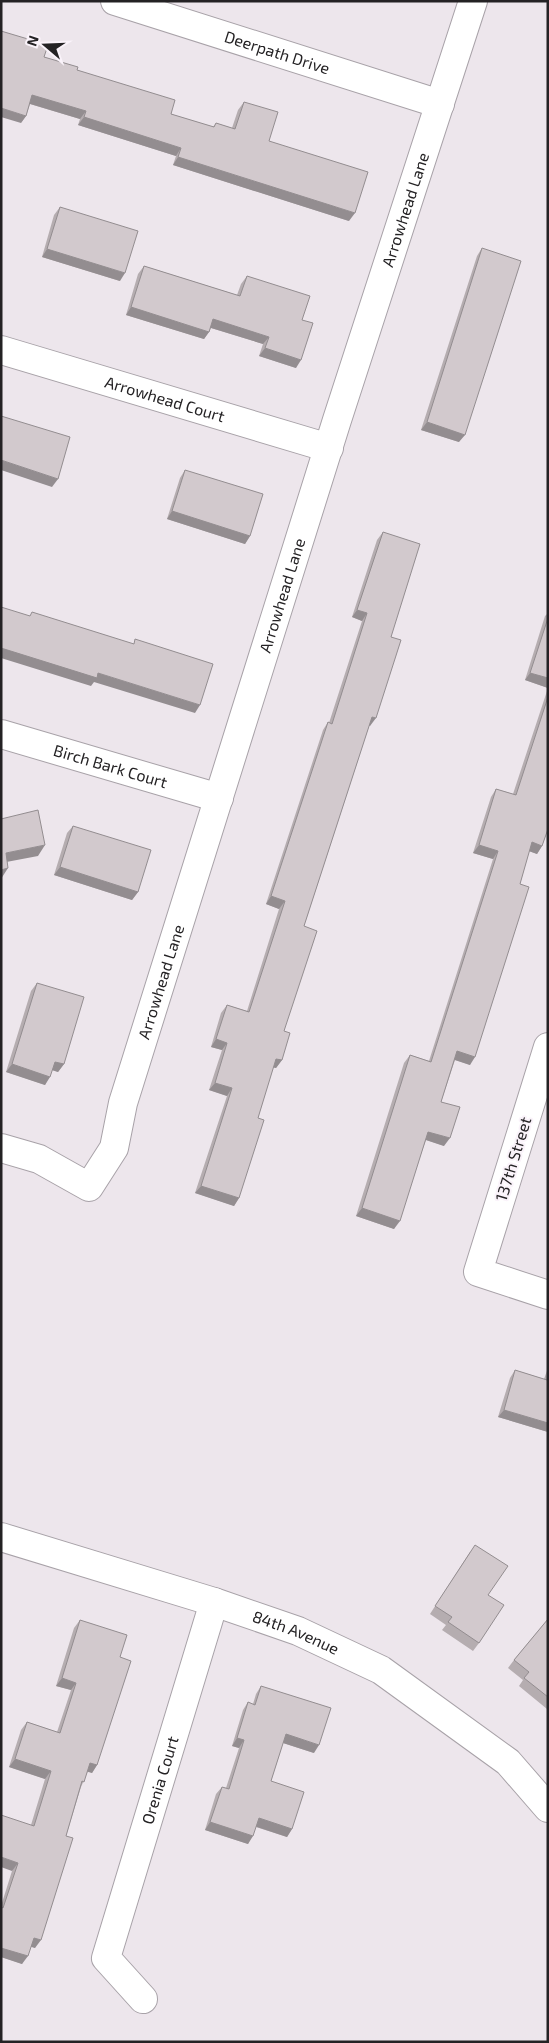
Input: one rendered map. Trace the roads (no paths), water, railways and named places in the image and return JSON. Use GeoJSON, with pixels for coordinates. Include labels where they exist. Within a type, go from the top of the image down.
{"type":"FeatureCollection","features":[{"type":"Feature","properties":{"kind":"street","name":"Deerpath Drive"},"geometry":{"type":"LineString","coordinates":[[115,1],[440,104]]}},
{"type":"Feature","properties":{"kind":"street","name":"Arrowhead Lane"},"geometry":{"type":"LineString","coordinates":[[1,1148],[39,1159],[89,1186],[114,1148],[123,1103],[329,448],[473,1]]}},
{"type":"Feature","properties":{"kind":"street","name":"Arrowhead Court"},"geometry":{"type":"LineString","coordinates":[[1,350],[329,448]]}},
{"type":"Feature","properties":{"kind":"street","name":"Birch Bark Court"},"geometry":{"type":"LineString","coordinates":[[1,734],[219,798]]}},
{"type":"Feature","properties":{"kind":"street","name":"137th Street"},"geometry":{"type":"LineString","coordinates":[[548,1047],[478,1272],[548,1294]]}},
{"type":"Feature","properties":{"kind":"street","name":"84th Avenue"},"geometry":{"type":"LineString","coordinates":[[1,1537],[214,1602],[298,1631],[380,1670],[508,1762],[548,1808]]}},
{"type":"Feature","properties":{"kind":"street","name":"Orenia Court"},"geometry":{"type":"LineString","coordinates":[[143,1998],[106,1958],[214,1602]]}}]}
